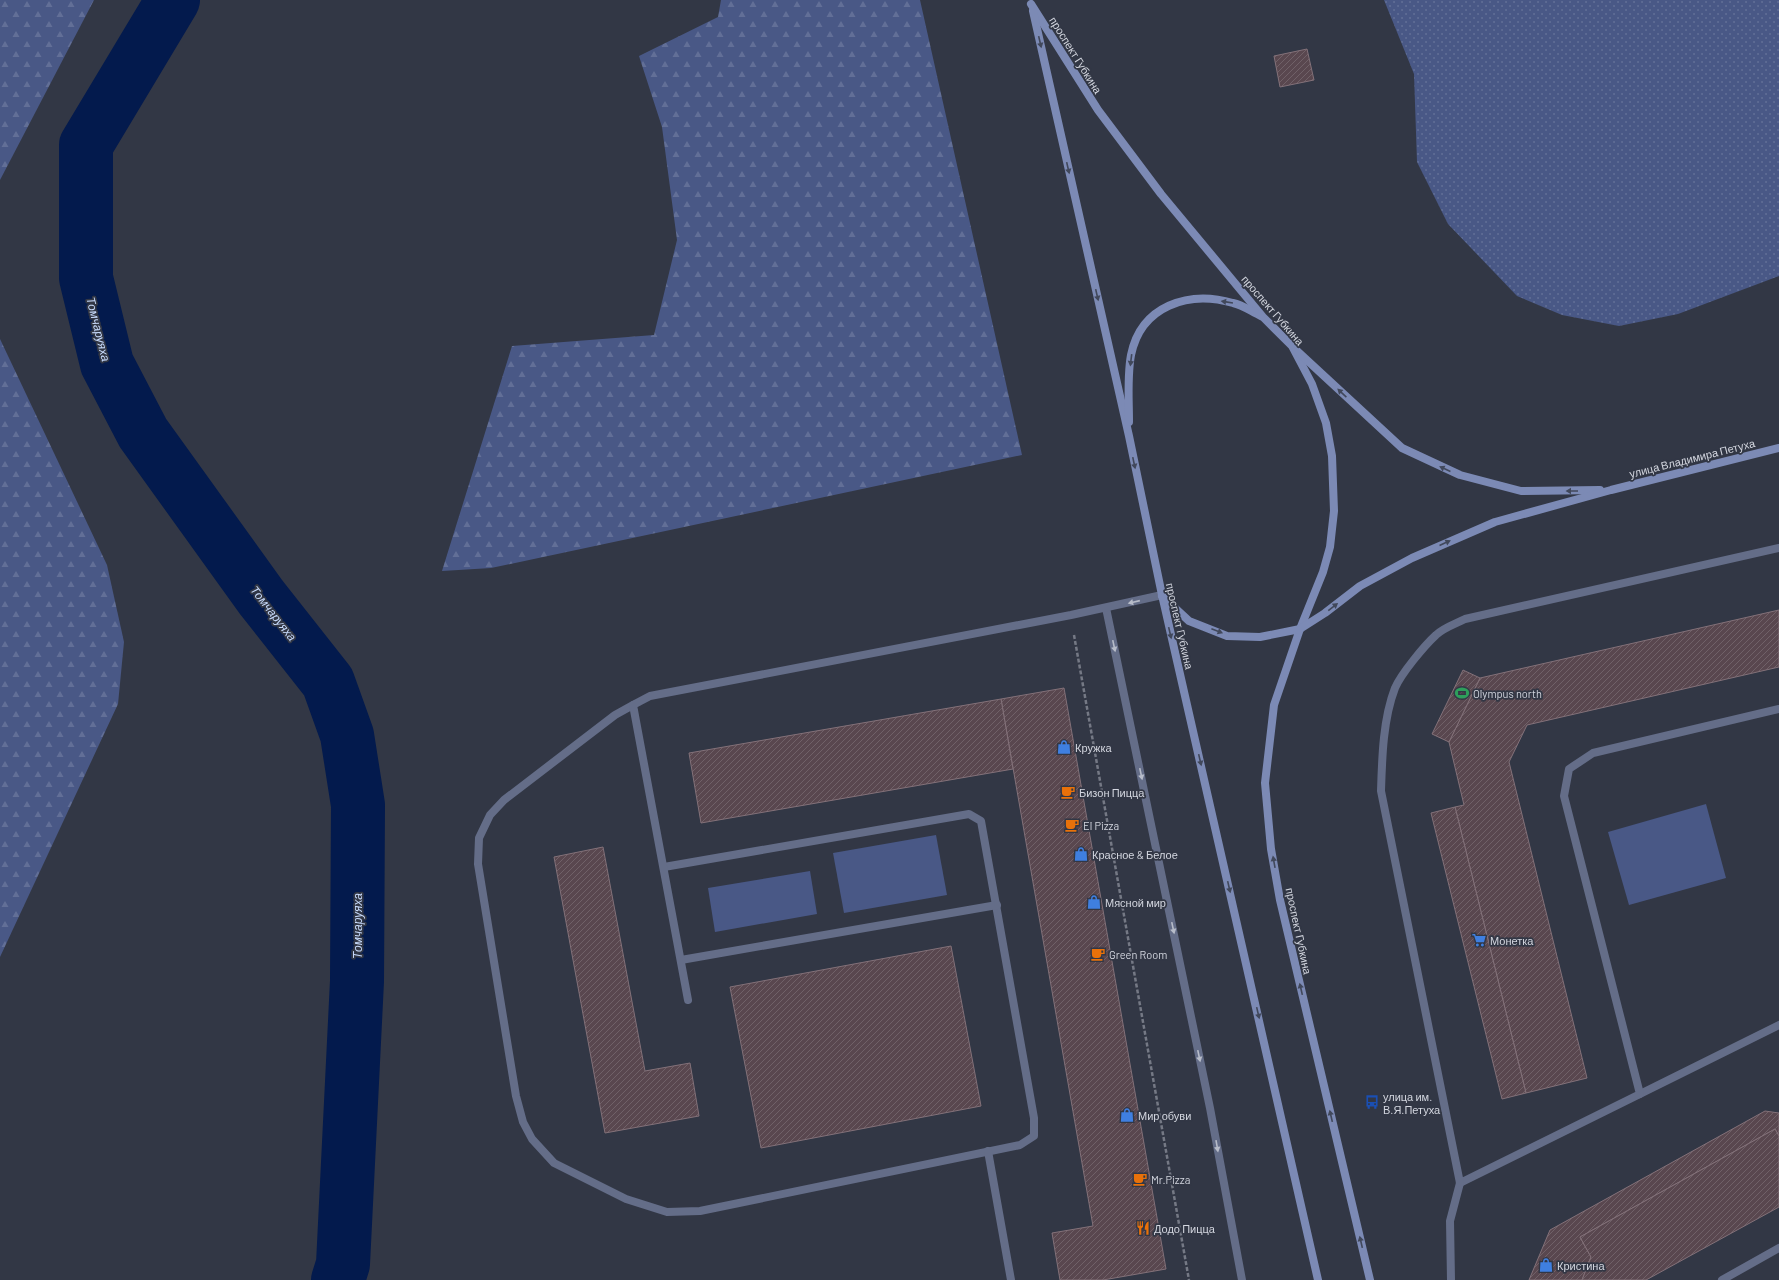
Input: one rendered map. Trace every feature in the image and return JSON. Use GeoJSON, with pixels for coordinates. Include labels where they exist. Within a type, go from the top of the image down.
{"type":"FeatureCollection","features":[{"type":"Feature","properties":{"kind":"main road","name":"проспект Губкина"},"geometry":{"type":"LineString","coordinates":[[1031,2],[1098,110],[1161,194],[1263,317],[1292,346],[1312,384],[1326,423],[1332,456],[1334,503],[1330,547],[1323,572],[1300,628],[1274,705],[1265,783],[1268,822],[1280,900],[1370,1280]]}},
{"type":"Feature","properties":{"kind":"main road","name":"проспект Губкина"},"geometry":{"type":"LineString","coordinates":[[1031,2],[1129,436],[1162,595],[1318,1280]]}},
{"type":"Feature","properties":{"kind":"main road"},"geometry":{"type":"LineString","coordinates":[[1129,436],[1129,378],[1131,355],[1137,335],[1143,325],[1153,314],[1178,302],[1201,300],[1234,303],[1263,317]]}},
{"type":"Feature","properties":{"kind":"main road"},"geometry":{"type":"LineString","coordinates":[[1292,346],[1402,448],[1460,475],[1521,491],[1611,490]]}},
{"type":"Feature","properties":{"kind":"main road","name":"улица Владимира Петуха"},"geometry":{"type":"LineString","coordinates":[[1611,490],[1779,448]]}},
{"type":"Feature","properties":{"kind":"main road"},"geometry":{"type":"LineString","coordinates":[[1162,595],[1189,621],[1227,636],[1260,636],[1300,628],[1325,613],[1360,586],[1418,555],[1495,522],[1611,490]]}},
{"type":"Feature","properties":{"kind":"lane"},"geometry":{"type":"LineString","coordinates":[[1451,1280],[1450,1221],[1460,1183],[1381,791],[1386,725],[1396,688],[1417,655],[1436,634],[1465,619],[1779,548]]}},
{"type":"Feature","properties":{"kind":"lane"},"geometry":{"type":"LineString","coordinates":[[664,867],[969,814],[981,821],[1034,1118],[1034,1136],[1020,1145],[700,1211],[667,1212],[626,1199],[554,1163],[532,1139],[523,1122],[516,1096],[478,864],[479,838],[490,815],[504,800],[615,715],[650,696],[1071,615],[1162,595]]}},
{"type":"Feature","properties":{"kind":"lane"},"geometry":{"type":"LineString","coordinates":[[1106,608],[1210,1108],[1242,1280]]}},
{"type":"Feature","properties":{"kind":"lane"},"geometry":{"type":"LineString","coordinates":[[633,705],[688,1000]]}},
{"type":"Feature","properties":{"kind":"lane"},"geometry":{"type":"LineString","coordinates":[[1640,1094],[1564,796],[1569,769],[1593,753],[1779,709]]}},
{"type":"Feature","properties":{"kind":"lane"},"geometry":{"type":"LineString","coordinates":[[681,960],[997,905]]}},
{"type":"Feature","properties":{"kind":"lane"},"geometry":{"type":"LineString","coordinates":[[1460,1183],[1779,1025]]}},
{"type":"Feature","properties":{"kind":"lane"},"geometry":{"type":"LineString","coordinates":[[988,1151],[1011,1280]]}},
{"type":"Feature","properties":{"kind":"lane"},"geometry":{"type":"LineString","coordinates":[[1722,1280],[1779,1248]]}},
{"type":"Feature","properties":{"kind":"path"},"geometry":{"type":"LineString","coordinates":[[1071,615],[1189,1280]]}},
{"type":"Feature","properties":{"kind":"green space"},"geometry":{"type":"Polygon","coordinates":[[[0,0],[94,0],[0,180],[0,0]]]}},
{"type":"Feature","properties":{"kind":"green space"},"geometry":{"type":"Polygon","coordinates":[[[721,0],[920,0],[1022,455],[491,568],[442,571],[512,346],[654,335],[677,240],[662,127],[639,56],[718,17],[721,0]]]}},
{"type":"Feature","properties":{"kind":"green space"},"geometry":{"type":"Polygon","coordinates":[[[1384,0],[1779,0],[1779,276],[1678,314],[1619,326],[1562,315],[1517,296],[1448,224],[1417,162],[1414,74],[1384,0]]]}},
{"type":"Feature","properties":{"kind":"green space"},"geometry":{"type":"Polygon","coordinates":[[[0,339],[107,565],[124,642],[118,704],[0,957],[0,339]]]}},
{"type":"Feature","properties":{"kind":"green space"},"geometry":{"type":"Polygon","coordinates":[[[1706,804],[1726,878],[1629,905],[1608,832],[1706,804]]]}},
{"type":"Feature","properties":{"kind":"green space"},"geometry":{"type":"Polygon","coordinates":[[[936,835],[947,895],[844,913],[833,853],[936,835]]]}},
{"type":"Feature","properties":{"kind":"green space"},"geometry":{"type":"Polygon","coordinates":[[[810,871],[817,914],[715,932],[708,888],[810,871]]]}},
{"type":"Feature","properties":{"kind":"building"},"geometry":{"type":"Polygon","coordinates":[[[1307,49],[1314,80],[1280,87],[1274,56],[1307,49]]]}},
{"type":"Feature","properties":{"kind":"building"},"geometry":{"type":"Polygon","coordinates":[[[1779,610],[1779,667],[1527,725],[1509,762],[1587,1078],[1526,1093],[1455,807],[1464,805],[1449,742],[1480,678],[1779,610]]]}},
{"type":"Feature","properties":{"kind":"building"},"geometry":{"type":"Polygon","coordinates":[[[1463,670],[1480,678],[1449,742],[1432,734],[1463,670]]]}},
{"type":"Feature","properties":{"kind":"building"},"geometry":{"type":"Polygon","coordinates":[[[1064,688],[1166,1269],[1103,1280],[1060,1280],[1052,1233],[1093,1226],[1001,699],[1064,688]]]}},
{"type":"Feature","properties":{"kind":"building"},"geometry":{"type":"Polygon","coordinates":[[[1001,699],[1013,769],[701,823],[689,753],[1001,699]]]}},
{"type":"Feature","properties":{"kind":"building"},"geometry":{"type":"Polygon","coordinates":[[[1455,807],[1526,1093],[1502,1099],[1431,813],[1455,807]]]}},
{"type":"Feature","properties":{"kind":"building"},"geometry":{"type":"Polygon","coordinates":[[[603,847],[645,1071],[690,1063],[699,1116],[605,1133],[554,857],[603,847]]]}},
{"type":"Feature","properties":{"kind":"building"},"geometry":{"type":"Polygon","coordinates":[[[951,946],[981,1106],[761,1148],[730,987],[951,946]]]}},
{"type":"Feature","properties":{"kind":"building"},"geometry":{"type":"Polygon","coordinates":[[[1765,1111],[1779,1113],[1779,1136],[1775,1129],[1580,1237],[1591,1257],[1582,1280],[1529,1280],[1550,1230],[1765,1111]]]}},
{"type":"Feature","properties":{"kind":"building"},"geometry":{"type":"Polygon","coordinates":[[[1775,1129],[1779,1136],[1779,1207],[1646,1280],[1582,1280],[1591,1257],[1580,1237],[1775,1129]]]}},
{"type":"Feature","properties":{"kind":"waterway","name":"Томчаруяха"},"geometry":{"type":"LineString","coordinates":[[173,0],[86,145],[86,278],[107,364],[143,433],[261,597],[328,682],[347,735],[358,805],[357,981],[343,1264],[338,1280]]}},
{"type":"Feature","properties":{"kind":"place","name":"Olympus north"},"geometry":{"type":"Point","coordinates":[1462,693]}},
{"type":"Feature","properties":{"kind":"place","name":"Кружка"},"geometry":{"type":"Point","coordinates":[1064,747]}},
{"type":"Feature","properties":{"kind":"place","name":"Бизон Пицца"},"geometry":{"type":"Point","coordinates":[1068,792]}},
{"type":"Feature","properties":{"kind":"place","name":"El Pizza"},"geometry":{"type":"Point","coordinates":[1072,825]}},
{"type":"Feature","properties":{"kind":"place","name":"Красное & Белое"},"geometry":{"type":"Point","coordinates":[1081,854]}},
{"type":"Feature","properties":{"kind":"place","name":"Мясной мир"},"geometry":{"type":"Point","coordinates":[1094,902]}},
{"type":"Feature","properties":{"kind":"place","name":"Монетка"},"geometry":{"type":"Point","coordinates":[1479,940]}},
{"type":"Feature","properties":{"kind":"place","name":"Green Room"},"geometry":{"type":"Point","coordinates":[1098,954]}},
{"type":"Feature","properties":{"kind":"place","name":"улица им. В.Я.Петуха"},"geometry":{"type":"Point","coordinates":[1372,1102]}},
{"type":"Feature","properties":{"kind":"place","name":"Мир обуви"},"geometry":{"type":"Point","coordinates":[1127,1115]}},
{"type":"Feature","properties":{"kind":"place","name":"Mr.Pizza"},"geometry":{"type":"Point","coordinates":[1140,1179]}},
{"type":"Feature","properties":{"kind":"place","name":"Додо Пицца"},"geometry":{"type":"Point","coordinates":[1143,1228]}},
{"type":"Feature","properties":{"kind":"place","name":"Кристина"},"geometry":{"type":"Point","coordinates":[1546,1265]}}]}
